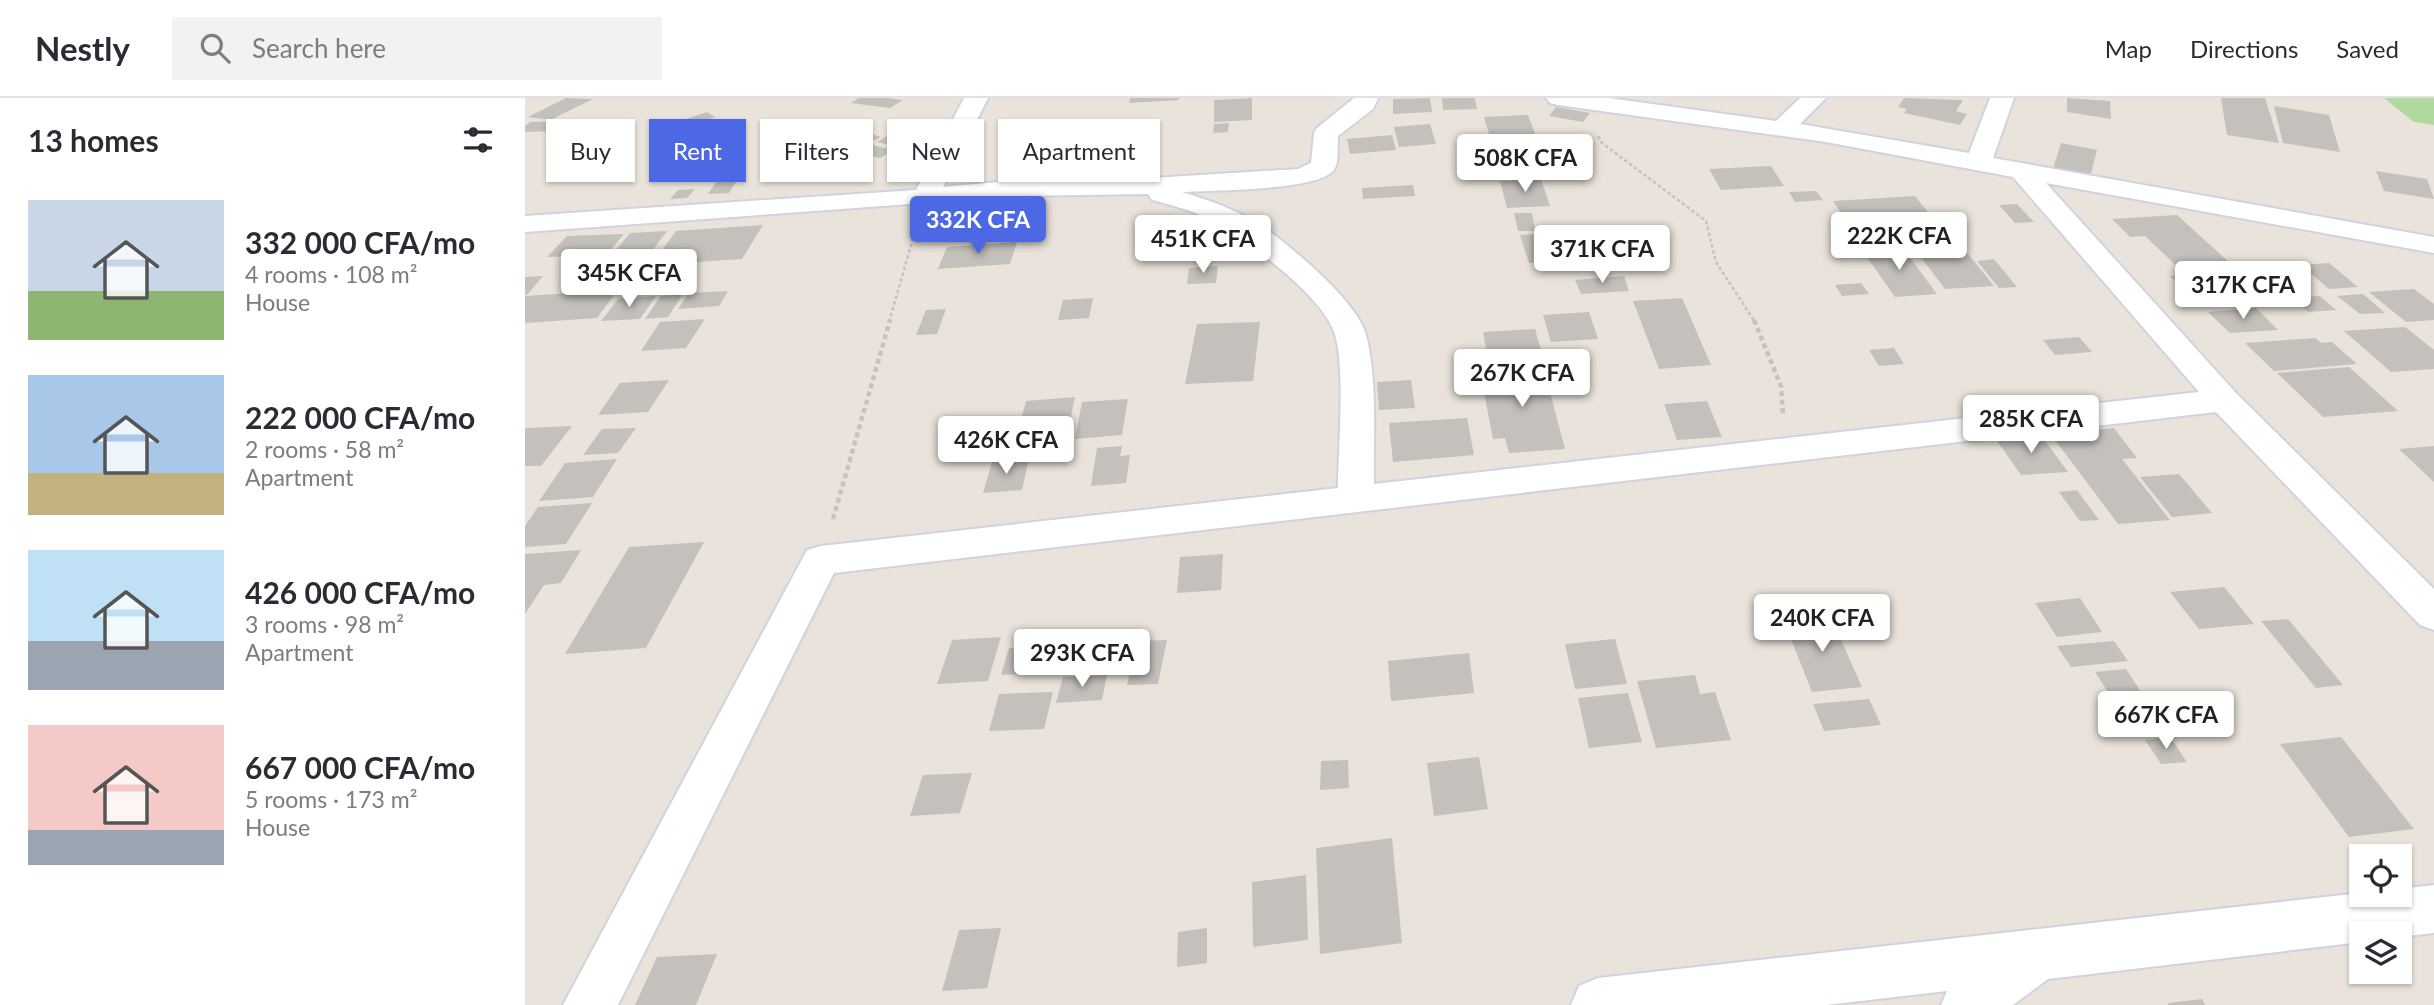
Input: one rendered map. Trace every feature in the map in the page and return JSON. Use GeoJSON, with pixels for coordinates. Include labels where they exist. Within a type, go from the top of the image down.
{"type":"FeatureCollection","features":[{"type":"Feature","properties":{"kind":"street"},"geometry":{"type":"LineString","coordinates":[[925,197],[977,98]]}},
{"type":"Feature","properties":{"kind":"street"},"geometry":{"type":"LineString","coordinates":[[525,225],[1022,188],[1136,187],[1303,176],[1323,167],[1326,132],[1365,104],[1366,98]]}},
{"type":"Feature","properties":{"kind":"street"},"geometry":{"type":"LineString","coordinates":[[1559,98],[1781,129],[2434,245]]}},
{"type":"Feature","properties":{"kind":"street"},"geometry":{"type":"LineString","coordinates":[[1781,129],[1814,98]]}},
{"type":"Feature","properties":{"kind":"street"},"geometry":{"type":"LineString","coordinates":[[1978,163],[2002,98]]}},
{"type":"Feature","properties":{"kind":"street"},"geometry":{"type":"LineString","coordinates":[[2022,171],[2224,400],[2434,614]]}},
{"type":"Feature","properties":{"kind":"street"},"geometry":{"type":"LineString","coordinates":[[1136,187],[1207,208],[1258,236],[1329,299],[1350,332],[1355,366],[1356,498]]}},
{"type":"Feature","properties":{"kind":"street"},"geometry":{"type":"LineString","coordinates":[[590,1005],[821,560],[2224,400]]}},
{"type":"Feature","properties":{"kind":"street"},"geometry":{"type":"LineString","coordinates":[[1598,1005],[2434,909]]}},
{"type":"Feature","properties":{"kind":"street"},"geometry":{"type":"LineString","coordinates":[[1968,1005],[2037,955]]}},
{"type":"Feature","properties":{"kind":"path"},"geometry":{"type":"LineString","coordinates":[[1602,104],[1592,126],[1602,143],[1706,221],[1716,261],[1753,317],[1781,386],[1784,449]]}},
{"type":"Feature","properties":{"kind":"path"},"geometry":{"type":"LineString","coordinates":[[821,560],[925,197]]}},
{"type":"Feature","properties":{"kind":"green space"},"geometry":{"type":"Polygon","coordinates":[[[2384,98],[2434,98],[2434,125],[2414,122],[2384,98]]]}},
{"type":"Feature","properties":{"kind":"building"},"geometry":{"type":"Polygon","coordinates":[[[566,98],[593,99],[552,119],[528,117],[566,98]]]}},
{"type":"Feature","properties":{"kind":"building"},"geometry":{"type":"Polygon","coordinates":[[[859,98],[903,100],[890,108],[851,103],[859,98]]]}},
{"type":"Feature","properties":{"kind":"building"},"geometry":{"type":"Polygon","coordinates":[[[1130,98],[1179,98],[1179,100],[1129,103],[1130,98]]]}},
{"type":"Feature","properties":{"kind":"building"},"geometry":{"type":"Polygon","coordinates":[[[1252,98],[1252,120],[1214,122],[1214,100],[1252,98]]]}},
{"type":"Feature","properties":{"kind":"building"},"geometry":{"type":"Polygon","coordinates":[[[1430,98],[1432,112],[1393,114],[1393,99],[1430,98]]]}},
{"type":"Feature","properties":{"kind":"building"},"geometry":{"type":"Polygon","coordinates":[[[1442,98],[1475,98],[1477,109],[1443,110],[1442,98]]]}},
{"type":"Feature","properties":{"kind":"building"},"geometry":{"type":"Polygon","coordinates":[[[1904,98],[1963,100],[1956,111],[1967,114],[1960,125],[1904,113],[1907,109],[1898,107],[1904,98]]]}},
{"type":"Feature","properties":{"kind":"building"},"geometry":{"type":"Polygon","coordinates":[[[2067,98],[2110,101],[2111,119],[2067,112],[2067,98]]]}},
{"type":"Feature","properties":{"kind":"building"},"geometry":{"type":"Polygon","coordinates":[[[2221,98],[2265,98],[2279,143],[2227,135],[2221,98]]]}},
{"type":"Feature","properties":{"kind":"building"},"geometry":{"type":"Polygon","coordinates":[[[2274,106],[2329,115],[2340,152],[2283,143],[2274,106]]]}},
{"type":"Feature","properties":{"kind":"building"},"geometry":{"type":"Polygon","coordinates":[[[1556,107],[1590,113],[1583,122],[1549,116],[1556,107]]]}},
{"type":"Feature","properties":{"kind":"building"},"geometry":{"type":"Polygon","coordinates":[[[707,112],[715,117],[709,119],[686,119],[707,112]]]}},
{"type":"Feature","properties":{"kind":"building"},"geometry":{"type":"Polygon","coordinates":[[[1528,115],[1539,145],[1493,147],[1484,117],[1528,115]]]}},
{"type":"Feature","properties":{"kind":"building"},"geometry":{"type":"Polygon","coordinates":[[[530,122],[546,122],[546,131],[525,132],[525,126],[530,122]]]}},
{"type":"Feature","properties":{"kind":"building"},"geometry":{"type":"Polygon","coordinates":[[[1229,123],[1228,132],[1213,133],[1214,124],[1229,123]]]}},
{"type":"Feature","properties":{"kind":"building"},"geometry":{"type":"Polygon","coordinates":[[[1430,124],[1436,144],[1399,147],[1394,127],[1430,124]]]}},
{"type":"Feature","properties":{"kind":"building"},"geometry":{"type":"Polygon","coordinates":[[[1392,135],[1396,150],[1350,154],[1347,139],[1392,135]]]}},
{"type":"Feature","properties":{"kind":"building"},"geometry":{"type":"Polygon","coordinates":[[[887,136],[887,144],[877,142],[887,136]]]}},
{"type":"Feature","properties":{"kind":"building"},"geometry":{"type":"Polygon","coordinates":[[[2061,143],[2097,150],[2090,177],[2053,169],[2061,143]]]}},
{"type":"Feature","properties":{"kind":"building"},"geometry":{"type":"Polygon","coordinates":[[[873,145],[887,149],[887,154],[880,158],[873,156],[873,145]]]}},
{"type":"Feature","properties":{"kind":"building"},"geometry":{"type":"Polygon","coordinates":[[[1771,166],[1784,186],[1721,190],[1709,169],[1771,166]]]}},
{"type":"Feature","properties":{"kind":"building"},"geometry":{"type":"Polygon","coordinates":[[[2376,171],[2427,179],[2434,199],[2384,191],[2376,171]]]}},
{"type":"Feature","properties":{"kind":"building"},"geometry":{"type":"Polygon","coordinates":[[[1541,179],[1550,206],[1507,208],[1500,181],[1541,179]]]}},
{"type":"Feature","properties":{"kind":"building"},"geometry":{"type":"Polygon","coordinates":[[[716,182],[736,182],[729,193],[708,194],[716,182]]]}},
{"type":"Feature","properties":{"kind":"building"},"geometry":{"type":"Polygon","coordinates":[[[1413,185],[1415,196],[1363,199],[1362,188],[1413,185]]]}},
{"type":"Feature","properties":{"kind":"building"},"geometry":{"type":"Polygon","coordinates":[[[695,189],[687,198],[670,199],[678,190],[695,189]]]}},
{"type":"Feature","properties":{"kind":"building"},"geometry":{"type":"Polygon","coordinates":[[[1816,191],[1823,200],[1795,202],[1789,192],[1816,191]]]}},
{"type":"Feature","properties":{"kind":"building"},"geometry":{"type":"Polygon","coordinates":[[[1915,196],[1939,226],[1854,232],[1833,201],[1915,196]]]}},
{"type":"Feature","properties":{"kind":"building"},"geometry":{"type":"Polygon","coordinates":[[[2017,204],[2034,222],[2015,223],[1999,205],[2017,204]]]}},
{"type":"Feature","properties":{"kind":"building"},"geometry":{"type":"Polygon","coordinates":[[[1514,213],[1532,213],[1535,231],[1518,231],[1514,213]]]}},
{"type":"Feature","properties":{"kind":"building"},"geometry":{"type":"Polygon","coordinates":[[[2177,215],[2270,298],[2198,303],[2170,276],[2186,275],[2145,236],[2130,237],[2112,219],[2177,215]]]}},
{"type":"Feature","properties":{"kind":"building"},"geometry":{"type":"Polygon","coordinates":[[[1215,217],[1214,233],[1186,235],[1187,218],[1215,217]]]}},
{"type":"Feature","properties":{"kind":"building"},"geometry":{"type":"Polygon","coordinates":[[[763,225],[742,259],[651,265],[676,231],[763,225]]]}},
{"type":"Feature","properties":{"kind":"building"},"geometry":{"type":"Polygon","coordinates":[[[1948,229],[1994,286],[1945,289],[1902,232],[1948,229]]]}},
{"type":"Feature","properties":{"kind":"building"},"geometry":{"type":"Polygon","coordinates":[[[667,231],[648,256],[610,257],[630,233],[667,231]]]}},
{"type":"Feature","properties":{"kind":"building"},"geometry":{"type":"Polygon","coordinates":[[[1550,233],[1559,261],[1529,263],[1520,235],[1550,233]]]}},
{"type":"Feature","properties":{"kind":"building"},"geometry":{"type":"Polygon","coordinates":[[[624,234],[606,255],[547,257],[567,236],[624,234]]]}},
{"type":"Feature","properties":{"kind":"building"},"geometry":{"type":"Polygon","coordinates":[[[1017,242],[1010,264],[938,269],[947,247],[1017,242]]]}},
{"type":"Feature","properties":{"kind":"building"},"geometry":{"type":"Polygon","coordinates":[[[1902,247],[1937,294],[1895,297],[1862,250],[1902,247]]]}},
{"type":"Feature","properties":{"kind":"building"},"geometry":{"type":"Polygon","coordinates":[[[644,257],[634,271],[617,272],[628,258],[644,257]]]}},
{"type":"Feature","properties":{"kind":"building"},"geometry":{"type":"Polygon","coordinates":[[[1994,259],[2017,287],[1999,288],[1977,261],[1994,259]]]}},
{"type":"Feature","properties":{"kind":"building"},"geometry":{"type":"Polygon","coordinates":[[[2329,263],[2358,287],[2329,289],[2301,265],[2329,263]]]}},
{"type":"Feature","properties":{"kind":"building"},"geometry":{"type":"Polygon","coordinates":[[[1218,266],[1216,283],[1187,284],[1189,268],[1218,266]]]}},
{"type":"Feature","properties":{"kind":"building"},"geometry":{"type":"Polygon","coordinates":[[[632,273],[621,287],[607,288],[618,274],[632,273]]]}},
{"type":"Feature","properties":{"kind":"building"},"geometry":{"type":"Polygon","coordinates":[[[543,276],[527,295],[525,295],[525,277],[543,276]]]}},
{"type":"Feature","properties":{"kind":"building"},"geometry":{"type":"Polygon","coordinates":[[[1624,276],[1629,291],[1581,294],[1575,280],[1624,276]]]}},
{"type":"Feature","properties":{"kind":"building"},"geometry":{"type":"Polygon","coordinates":[[[651,281],[641,294],[622,295],[632,282],[651,281]]]}},
{"type":"Feature","properties":{"kind":"building"},"geometry":{"type":"Polygon","coordinates":[[[1861,283],[1869,294],[1842,296],[1835,285],[1861,283]]]}},
{"type":"Feature","properties":{"kind":"building"},"geometry":{"type":"Polygon","coordinates":[[[2414,289],[2434,304],[2434,320],[2406,322],[2369,292],[2414,289]]]}},
{"type":"Feature","properties":{"kind":"building"},"geometry":{"type":"Polygon","coordinates":[[[618,290],[597,318],[525,323],[525,296],[618,290]]]}},
{"type":"Feature","properties":{"kind":"building"},"geometry":{"type":"Polygon","coordinates":[[[728,291],[719,306],[678,309],[689,293],[728,291]]]}},
{"type":"Feature","properties":{"kind":"building"},"geometry":{"type":"Polygon","coordinates":[[[683,294],[668,317],[645,319],[661,296],[683,294]]]}},
{"type":"Feature","properties":{"kind":"building"},"geometry":{"type":"Polygon","coordinates":[[[2363,294],[2385,313],[2360,314],[2337,296],[2363,294]]]}},
{"type":"Feature","properties":{"kind":"building"},"geometry":{"type":"Polygon","coordinates":[[[656,296],[640,319],[601,321],[618,299],[656,296]]]}},
{"type":"Feature","properties":{"kind":"building"},"geometry":{"type":"Polygon","coordinates":[[[2320,296],[2336,310],[2308,312],[2292,298],[2320,296]]]}},
{"type":"Feature","properties":{"kind":"building"},"geometry":{"type":"Polygon","coordinates":[[[1093,298],[1089,318],[1058,320],[1063,300],[1093,298]]]}},
{"type":"Feature","properties":{"kind":"building"},"geometry":{"type":"Polygon","coordinates":[[[1682,298],[1711,365],[1659,369],[1633,301],[1682,298]]]}},
{"type":"Feature","properties":{"kind":"building"},"geometry":{"type":"Polygon","coordinates":[[[2256,308],[2278,330],[2230,333],[2208,312],[2256,308]]]}},
{"type":"Feature","properties":{"kind":"building"},"geometry":{"type":"Polygon","coordinates":[[[946,309],[937,334],[916,335],[926,310],[946,309]]]}},
{"type":"Feature","properties":{"kind":"building"},"geometry":{"type":"Polygon","coordinates":[[[1589,312],[1598,339],[1551,342],[1543,315],[1589,312]]]}},
{"type":"Feature","properties":{"kind":"building"},"geometry":{"type":"Polygon","coordinates":[[[705,319],[686,348],[641,351],[660,322],[705,319]]]}},
{"type":"Feature","properties":{"kind":"building"},"geometry":{"type":"Polygon","coordinates":[[[1260,322],[1253,381],[1185,384],[1197,324],[1260,322]]]}},
{"type":"Feature","properties":{"kind":"building"},"geometry":{"type":"Polygon","coordinates":[[[2405,327],[2434,350],[2434,369],[2391,372],[2344,331],[2405,327]]]}},
{"type":"Feature","properties":{"kind":"building"},"geometry":{"type":"Polygon","coordinates":[[[1535,329],[1544,360],[1489,364],[1483,332],[1535,329]]]}},
{"type":"Feature","properties":{"kind":"building"},"geometry":{"type":"Polygon","coordinates":[[[2079,337],[2092,352],[2055,355],[2043,340],[2079,337]]]}},
{"type":"Feature","properties":{"kind":"building"},"geometry":{"type":"Polygon","coordinates":[[[2315,338],[2321,343],[2332,342],[2357,364],[2274,371],[2245,343],[2315,338]]]}},
{"type":"Feature","properties":{"kind":"building"},"geometry":{"type":"Polygon","coordinates":[[[1894,348],[1904,364],[1879,366],[1869,350],[1894,348]]]}},
{"type":"Feature","properties":{"kind":"building"},"geometry":{"type":"Polygon","coordinates":[[[1543,366],[1565,449],[1509,453],[1505,438],[1493,439],[1480,371],[1543,366]]]}},
{"type":"Feature","properties":{"kind":"building"},"geometry":{"type":"Polygon","coordinates":[[[2349,367],[2398,411],[2323,417],[2277,373],[2349,367]]]}},
{"type":"Feature","properties":{"kind":"building"},"geometry":{"type":"Polygon","coordinates":[[[669,380],[648,412],[598,415],[620,383],[669,380]]]}},
{"type":"Feature","properties":{"kind":"building"},"geometry":{"type":"Polygon","coordinates":[[[1411,380],[1415,408],[1379,410],[1377,382],[1411,380]]]}},
{"type":"Feature","properties":{"kind":"building"},"geometry":{"type":"Polygon","coordinates":[[[1075,397],[1064,450],[1012,454],[1026,401],[1075,397]]]}},
{"type":"Feature","properties":{"kind":"building"},"geometry":{"type":"Polygon","coordinates":[[[1128,399],[1122,435],[1075,439],[1082,402],[1128,399]]]}},
{"type":"Feature","properties":{"kind":"building"},"geometry":{"type":"Polygon","coordinates":[[[1707,401],[1722,437],[1677,440],[1664,404],[1707,401]]]}},
{"type":"Feature","properties":{"kind":"building"},"geometry":{"type":"Polygon","coordinates":[[[1467,418],[1474,455],[1393,462],[1389,423],[1467,418]]]}},
{"type":"Feature","properties":{"kind":"building"},"geometry":{"type":"Polygon","coordinates":[[[572,426],[541,466],[525,466],[525,428],[572,426]]]}},
{"type":"Feature","properties":{"kind":"building"},"geometry":{"type":"Polygon","coordinates":[[[636,428],[618,453],[583,455],[602,429],[636,428]]]}},
{"type":"Feature","properties":{"kind":"building"},"geometry":{"type":"Polygon","coordinates":[[[2114,428],[2137,458],[2122,459],[2170,520],[2118,524],[2050,433],[2114,428]]]}},
{"type":"Feature","properties":{"kind":"building"},"geometry":{"type":"Polygon","coordinates":[[[2040,434],[2068,472],[2021,475],[1995,438],[2040,434]]]}},
{"type":"Feature","properties":{"kind":"building"},"geometry":{"type":"Polygon","coordinates":[[[1122,446],[1120,456],[1130,455],[1126,483],[1091,486],[1097,448],[1122,446]]]}},
{"type":"Feature","properties":{"kind":"building"},"geometry":{"type":"Polygon","coordinates":[[[2434,446],[2434,482],[2399,449],[2434,446]]]}},
{"type":"Feature","properties":{"kind":"building"},"geometry":{"type":"Polygon","coordinates":[[[617,459],[593,497],[539,501],[565,463],[617,459]]]}},
{"type":"Feature","properties":{"kind":"building"},"geometry":{"type":"Polygon","coordinates":[[[1029,459],[1022,490],[983,493],[992,462],[1029,459]]]}},
{"type":"Feature","properties":{"kind":"building"},"geometry":{"type":"Polygon","coordinates":[[[2179,474],[2212,513],[2172,517],[2140,477],[2179,474]]]}},
{"type":"Feature","properties":{"kind":"building"},"geometry":{"type":"Polygon","coordinates":[[[2077,490],[2099,520],[2080,521],[2059,492],[2077,490]]]}},
{"type":"Feature","properties":{"kind":"building"},"geometry":{"type":"Polygon","coordinates":[[[592,503],[566,544],[525,547],[525,526],[538,507],[592,503]]]}},
{"type":"Feature","properties":{"kind":"building"},"geometry":{"type":"Polygon","coordinates":[[[704,542],[646,648],[565,654],[629,547],[704,542]]]}},
{"type":"Feature","properties":{"kind":"building"},"geometry":{"type":"Polygon","coordinates":[[[581,550],[561,583],[544,585],[525,614],[525,554],[581,550]]]}},
{"type":"Feature","properties":{"kind":"building"},"geometry":{"type":"Polygon","coordinates":[[[1223,554],[1221,590],[1177,593],[1180,557],[1223,554]]]}},
{"type":"Feature","properties":{"kind":"building"},"geometry":{"type":"Polygon","coordinates":[[[2224,587],[2254,624],[2199,629],[2170,592],[2224,587]]]}},
{"type":"Feature","properties":{"kind":"building"},"geometry":{"type":"Polygon","coordinates":[[[2080,598],[2102,632],[2057,637],[2035,603],[2080,598]]]}},
{"type":"Feature","properties":{"kind":"building"},"geometry":{"type":"Polygon","coordinates":[[[1830,615],[1862,687],[1812,692],[1783,619],[1830,615]]]}},
{"type":"Feature","properties":{"kind":"building"},"geometry":{"type":"Polygon","coordinates":[[[2288,619],[2343,685],[2316,688],[2261,621],[2288,619]]]}},
{"type":"Feature","properties":{"kind":"building"},"geometry":{"type":"Polygon","coordinates":[[[1001,637],[988,681],[937,684],[952,640],[1001,637]]]}},
{"type":"Feature","properties":{"kind":"building"},"geometry":{"type":"Polygon","coordinates":[[[1615,639],[1627,684],[1575,689],[1565,644],[1615,639]]]}},
{"type":"Feature","properties":{"kind":"building"},"geometry":{"type":"Polygon","coordinates":[[[1167,640],[1158,684],[1127,685],[1137,641],[1167,640]]]}},
{"type":"Feature","properties":{"kind":"building"},"geometry":{"type":"Polygon","coordinates":[[[2114,641],[2128,661],[2071,667],[2057,646],[2114,641]]]}},
{"type":"Feature","properties":{"kind":"building"},"geometry":{"type":"Polygon","coordinates":[[[1058,645],[1052,672],[1001,675],[1009,648],[1058,645]]]}},
{"type":"Feature","properties":{"kind":"building"},"geometry":{"type":"Polygon","coordinates":[[[1469,653],[1474,693],[1391,701],[1388,661],[1469,653]]]}},
{"type":"Feature","properties":{"kind":"building"},"geometry":{"type":"Polygon","coordinates":[[[2126,669],[2166,730],[2135,733],[2095,672],[2126,669]]]}},
{"type":"Feature","properties":{"kind":"building"},"geometry":{"type":"Polygon","coordinates":[[[1107,675],[1102,700],[1056,703],[1063,677],[1107,675]]]}},
{"type":"Feature","properties":{"kind":"building"},"geometry":{"type":"Polygon","coordinates":[[[1695,675],[1700,694],[1715,692],[1731,740],[1656,748],[1637,681],[1695,675]]]}},
{"type":"Feature","properties":{"kind":"building"},"geometry":{"type":"Polygon","coordinates":[[[1053,692],[1044,729],[989,731],[999,694],[1053,692]]]}},
{"type":"Feature","properties":{"kind":"building"},"geometry":{"type":"Polygon","coordinates":[[[1628,693],[1642,742],[1589,748],[1578,698],[1628,693]]]}},
{"type":"Feature","properties":{"kind":"building"},"geometry":{"type":"Polygon","coordinates":[[[1869,699],[1881,725],[1824,731],[1813,704],[1869,699]]]}},
{"type":"Feature","properties":{"kind":"building"},"geometry":{"type":"Polygon","coordinates":[[[2170,737],[2187,762],[2161,764],[2145,740],[2170,737]]]}},
{"type":"Feature","properties":{"kind":"building"},"geometry":{"type":"Polygon","coordinates":[[[2341,737],[2414,829],[2349,837],[2280,744],[2341,737]]]}},
{"type":"Feature","properties":{"kind":"building"},"geometry":{"type":"Polygon","coordinates":[[[1479,757],[1488,809],[1434,816],[1427,763],[1479,757]]]}},
{"type":"Feature","properties":{"kind":"building"},"geometry":{"type":"Polygon","coordinates":[[[1348,760],[1349,788],[1320,790],[1321,761],[1348,760]]]}},
{"type":"Feature","properties":{"kind":"building"},"geometry":{"type":"Polygon","coordinates":[[[972,773],[960,813],[910,816],[923,775],[972,773]]]}},
{"type":"Feature","properties":{"kind":"building"},"geometry":{"type":"Polygon","coordinates":[[[1392,838],[1402,943],[1320,954],[1316,848],[1392,838]]]}},
{"type":"Feature","properties":{"kind":"building"},"geometry":{"type":"Polygon","coordinates":[[[1306,875],[1308,940],[1253,947],[1252,882],[1306,875]]]}},
{"type":"Feature","properties":{"kind":"building"},"geometry":{"type":"Polygon","coordinates":[[[1001,928],[987,988],[942,991],[959,930],[1001,928]]]}},
{"type":"Feature","properties":{"kind":"building"},"geometry":{"type":"Polygon","coordinates":[[[1207,928],[1207,963],[1177,967],[1178,932],[1207,928]]]}},
{"type":"Feature","properties":{"kind":"building"},"geometry":{"type":"Polygon","coordinates":[[[717,954],[696,1005],[635,1005],[657,957],[717,954]]]}},
{"type":"Feature","properties":{"kind":"building"},"geometry":{"type":"Polygon","coordinates":[[[2202,999],[2205,1005],[2168,1005],[2168,1003],[2202,999]]]}}]}
